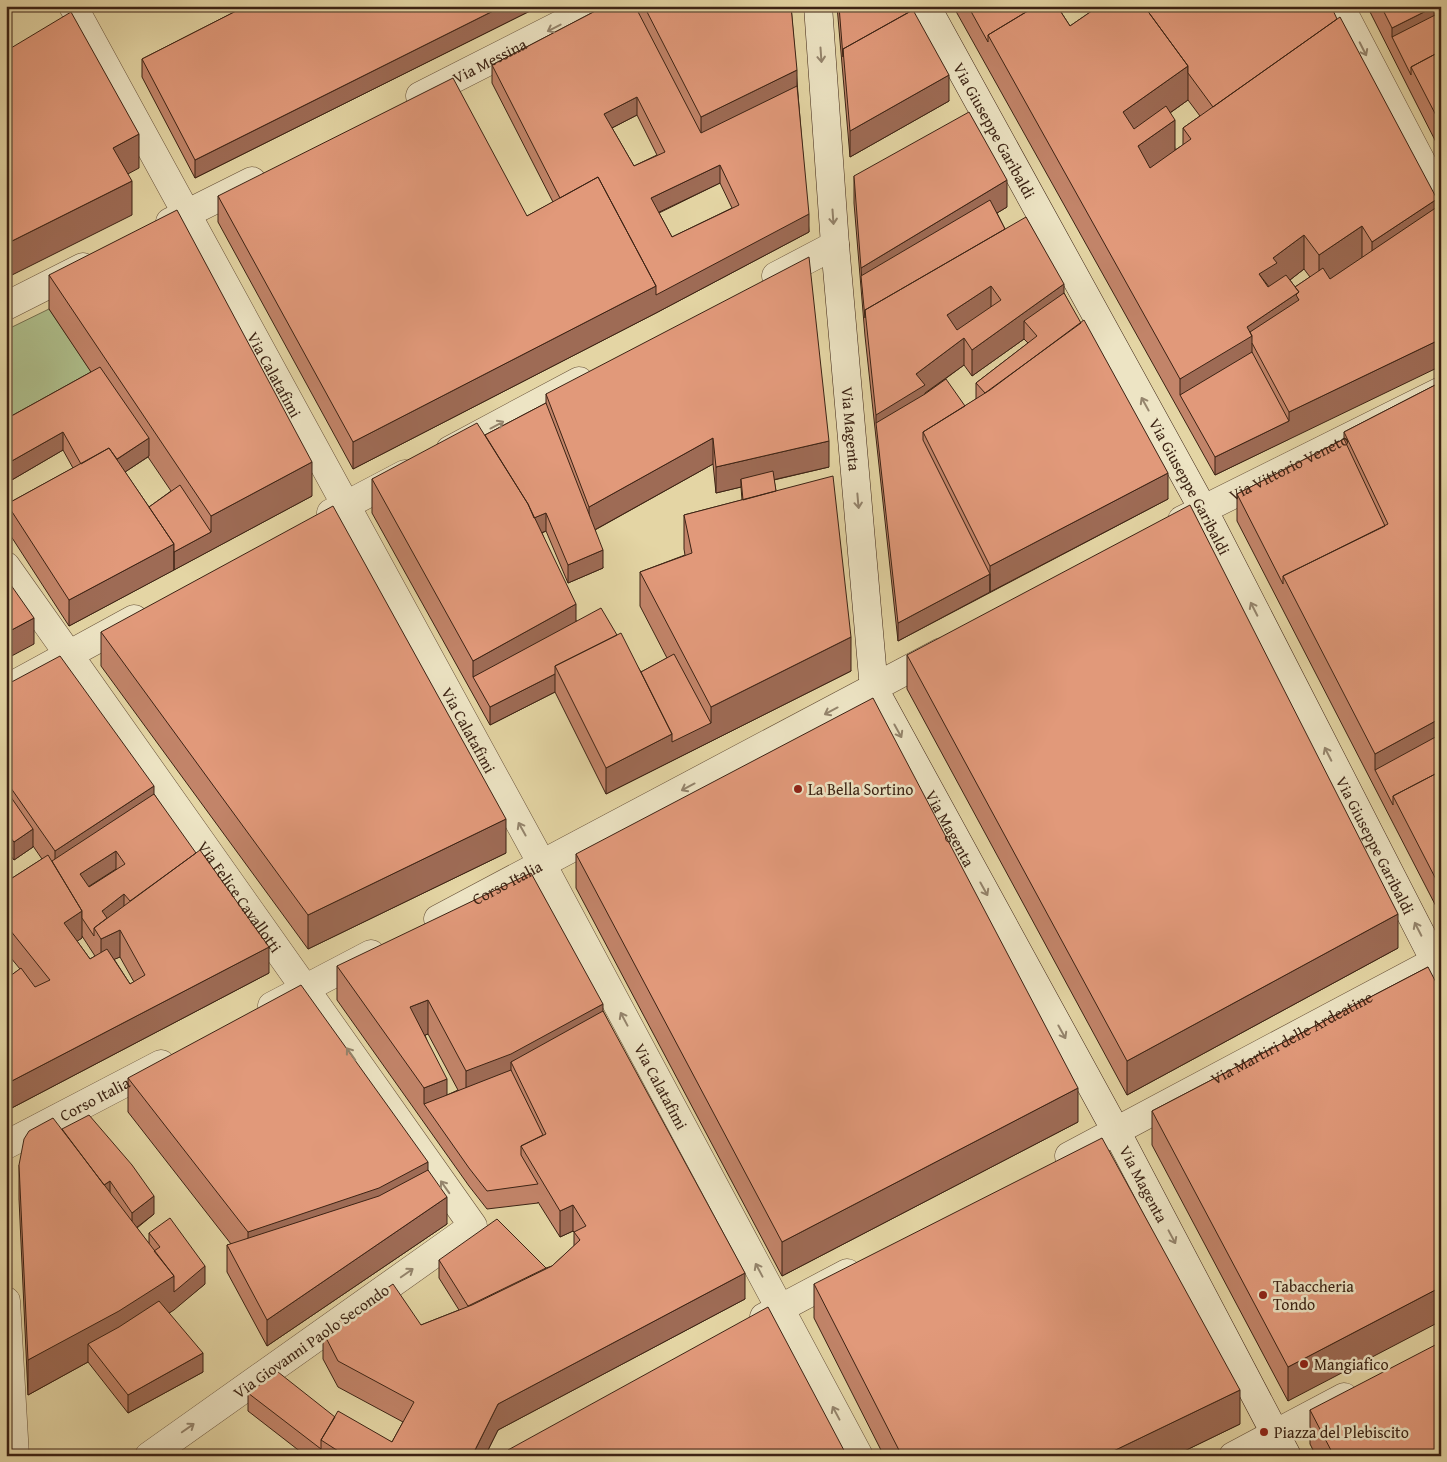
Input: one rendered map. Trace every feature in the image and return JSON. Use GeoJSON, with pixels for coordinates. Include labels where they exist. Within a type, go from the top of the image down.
{"type":"FeatureCollection","features":[{"type":"Feature","properties":{"kind":"street","name":"Via Calatafimi"},"geometry":{"type":"LineString","coordinates":[[73,6],[542,864],[859,1456]]}},
{"type":"Feature","properties":{"kind":"street","name":"Via Messina"},"geometry":{"type":"LineString","coordinates":[[396,108],[598,6]]}},
{"type":"Feature","properties":{"kind":"street","name":"Via Magenta"},"geometry":{"type":"LineString","coordinates":[[818,6],[836,245],[874,688],[1281,1431]]}},
{"type":"Feature","properties":{"kind":"street","name":"Via Giuseppe Garibaldi"},"geometry":{"type":"LineString","coordinates":[[926,6],[1202,509],[1439,964]]}},
{"type":"Feature","properties":{"kind":"street"},"geometry":{"type":"LineString","coordinates":[[1340,6],[1441,199]]}},
{"type":"Feature","properties":{"kind":"street"},"geometry":{"type":"LineString","coordinates":[[152,231],[274,170]]}},
{"type":"Feature","properties":{"kind":"street"},"geometry":{"type":"LineString","coordinates":[[757,286],[836,245]]}},
{"type":"Feature","properties":{"kind":"street"},"geometry":{"type":"LineString","coordinates":[[6,306],[101,258]]}},
{"type":"Feature","properties":{"kind":"street"},"geometry":{"type":"LineString","coordinates":[[311,524],[599,370]]}},
{"type":"Feature","properties":{"kind":"street","name":"Via Vittorio Veneto"},"geometry":{"type":"LineString","coordinates":[[1159,532],[1441,391]]}},
{"type":"Feature","properties":{"kind":"street","name":"Via Felice Cavallotti"},"geometry":{"type":"LineString","coordinates":[[6,566],[474,1226]]}},
{"type":"Feature","properties":{"kind":"street"},"geometry":{"type":"LineString","coordinates":[[6,689],[155,608]]}},
{"type":"Feature","properties":{"kind":"street"},"geometry":{"type":"LineString","coordinates":[[874,688],[961,641]]}},
{"type":"Feature","properties":{"kind":"street","name":"Corso Italia"},"geometry":{"type":"LineString","coordinates":[[419,929],[874,688]]}},
{"type":"Feature","properties":{"kind":"street"},"geometry":{"type":"LineString","coordinates":[[252,1016],[392,943]]}},
{"type":"Feature","properties":{"kind":"street","name":"Via Martiri delle Ardeatine"},"geometry":{"type":"LineString","coordinates":[[1045,1168],[1439,964]]}},
{"type":"Feature","properties":{"kind":"street","name":"Corso Italia"},"geometry":{"type":"LineString","coordinates":[[6,1145],[182,1053]]}},
{"type":"Feature","properties":{"kind":"street","name":"Via Giovanni Paolo Secondo"},"geometry":{"type":"LineString","coordinates":[[148,1456],[474,1226]]}},
{"type":"Feature","properties":{"kind":"street"},"geometry":{"type":"LineString","coordinates":[[746,1327],[868,1262]]}},
{"type":"Feature","properties":{"kind":"street"},"geometry":{"type":"LineString","coordinates":[[6,1301],[15,1456]]}},
{"type":"Feature","properties":{"kind":"street"},"geometry":{"type":"LineString","coordinates":[[1233,1456],[1365,1386]]}},
{"type":"Feature","properties":{"kind":"green space"},"geometry":{"type":"Polygon","coordinates":[[[49,309],[100,385],[6,437],[6,330],[49,309]]]}},
{"type":"Feature","properties":{"kind":"building"},"geometry":{"type":"Polygon","coordinates":[[[246,6],[503,6],[195,160],[142,59],[246,6]]]}},
{"type":"Feature","properties":{"kind":"building"},"geometry":{"type":"Polygon","coordinates":[[[605,6],[635,6],[701,133],[797,86],[809,214],[656,295],[656,286],[598,177],[560,198],[492,65],[605,6]],[[637,97],[604,114],[634,166],[665,152],[637,97]],[[720,165],[651,198],[672,237],[739,205],[720,165]]]}},
{"type":"Feature","properties":{"kind":"building"},"geometry":{"type":"Polygon","coordinates":[[[644,6],[791,6],[797,70],[701,117],[644,6]]]}},
{"type":"Feature","properties":{"kind":"building"},"geometry":{"type":"Polygon","coordinates":[[[839,6],[906,6],[909,12],[843,49],[843,57],[839,6]]]}},
{"type":"Feature","properties":{"kind":"building"},"geometry":{"type":"Polygon","coordinates":[[[968,6],[1036,6],[988,35],[988,42],[968,6]]]}},
{"type":"Feature","properties":{"kind":"building"},"geometry":{"type":"Polygon","coordinates":[[[1036,6],[1057,6],[1070,26],[1099,6],[1144,6],[1188,66],[1123,112],[1134,129],[1166,106],[1175,120],[1138,146],[1150,168],[1191,139],[1183,128],[1340,17],[1437,199],[1372,242],[1362,226],[1319,255],[1304,235],[1273,258],[1277,263],[1259,274],[1268,287],[1286,275],[1299,292],[1247,327],[1252,336],[1180,379],[988,35],[1036,6]]]}},
{"type":"Feature","properties":{"kind":"building"},"geometry":{"type":"Polygon","coordinates":[[[1144,6],[1331,6],[1337,19],[1213,107],[1188,73],[1188,66],[1144,6]]]}},
{"type":"Feature","properties":{"kind":"building"},"geometry":{"type":"Polygon","coordinates":[[[1381,6],[1436,6],[1392,28],[1381,6]]]}},
{"type":"Feature","properties":{"kind":"building"},"geometry":{"type":"Polygon","coordinates":[[[913,10],[949,75],[850,131],[843,49],[913,10]]]}},
{"type":"Feature","properties":{"kind":"building"},"geometry":{"type":"Polygon","coordinates":[[[71,12],[139,134],[113,148],[132,181],[6,244],[6,51],[71,12]]]}},
{"type":"Feature","properties":{"kind":"building"},"geometry":{"type":"Polygon","coordinates":[[[1441,12],[1441,51],[1411,67],[1411,75],[1392,37],[1441,12]]]}},
{"type":"Feature","properties":{"kind":"building"},"geometry":{"type":"Polygon","coordinates":[[[1441,51],[1441,125],[1411,67],[1441,51]]]}},
{"type":"Feature","properties":{"kind":"building"},"geometry":{"type":"Polygon","coordinates":[[[453,78],[527,216],[598,177],[656,286],[353,442],[218,196],[453,78]]]}},
{"type":"Feature","properties":{"kind":"building"},"geometry":{"type":"Polygon","coordinates":[[[969,112],[1007,180],[861,268],[854,176],[969,112]]]}},
{"type":"Feature","properties":{"kind":"building"},"geometry":{"type":"Polygon","coordinates":[[[990,200],[1005,229],[865,310],[865,318],[861,276],[990,200]]]}},
{"type":"Feature","properties":{"kind":"building"},"geometry":{"type":"Polygon","coordinates":[[[1437,207],[1441,215],[1441,339],[1289,412],[1252,343],[1250,332],[1299,300],[1296,295],[1299,292],[1295,287],[1323,268],[1330,279],[1437,207]]]}},
{"type":"Feature","properties":{"kind":"building"},"geometry":{"type":"Polygon","coordinates":[[[177,210],[312,462],[211,516],[49,275],[177,210]]]}},
{"type":"Feature","properties":{"kind":"building"},"geometry":{"type":"Polygon","coordinates":[[[1026,217],[1064,284],[972,350],[964,338],[916,374],[925,385],[876,415],[865,310],[1026,217]],[[991,286],[947,315],[957,330],[1001,300],[991,286]]]}},
{"type":"Feature","properties":{"kind":"building"},"geometry":{"type":"Polygon","coordinates":[[[809,257],[829,441],[716,467],[713,438],[589,507],[546,394],[809,257]]]}},
{"type":"Feature","properties":{"kind":"building"},"geometry":{"type":"Polygon","coordinates":[[[1064,293],[1081,323],[985,393],[976,383],[1037,336],[1024,321],[1064,293]]]}},
{"type":"Feature","properties":{"kind":"building"},"geometry":{"type":"Polygon","coordinates":[[[1084,320],[1168,473],[990,566],[923,432],[990,390],[1084,320]]]}},
{"type":"Feature","properties":{"kind":"building"},"geometry":{"type":"Polygon","coordinates":[[[1252,352],[1289,421],[1215,457],[1180,395],[1252,352]]]}},
{"type":"Feature","properties":{"kind":"building"},"geometry":{"type":"Polygon","coordinates":[[[100,367],[149,438],[117,459],[109,448],[81,464],[63,432],[10,462],[6,456],[6,419],[100,367]]]}},
{"type":"Feature","properties":{"kind":"building"},"geometry":{"type":"Polygon","coordinates":[[[946,379],[965,406],[923,432],[923,440],[990,574],[898,623],[876,423],[925,394],[946,379]]]}},
{"type":"Feature","properties":{"kind":"building"},"geometry":{"type":"Polygon","coordinates":[[[1441,382],[1441,718],[1375,754],[1283,576],[1388,524],[1344,432],[1441,382]]]}},
{"type":"Feature","properties":{"kind":"building"},"geometry":{"type":"Polygon","coordinates":[[[546,403],[603,550],[568,565],[546,513],[534,518],[528,504],[485,435],[546,403]]]}},
{"type":"Feature","properties":{"kind":"building"},"geometry":{"type":"Polygon","coordinates":[[[477,423],[528,504],[576,604],[473,661],[372,479],[477,423]]]}},
{"type":"Feature","properties":{"kind":"building"},"geometry":{"type":"Polygon","coordinates":[[[1344,439],[1385,526],[1283,576],[1283,584],[1237,494],[1344,439]]]}},
{"type":"Feature","properties":{"kind":"building"},"geometry":{"type":"Polygon","coordinates":[[[109,448],[174,544],[69,600],[7,504],[109,448]]]}},
{"type":"Feature","properties":{"kind":"building"},"geometry":{"type":"Polygon","coordinates":[[[773,471],[776,491],[743,500],[741,479],[773,471]]]}},
{"type":"Feature","properties":{"kind":"building"},"geometry":{"type":"Polygon","coordinates":[[[833,476],[851,637],[711,707],[640,572],[692,553],[684,515],[833,476]]]}},
{"type":"Feature","properties":{"kind":"building"},"geometry":{"type":"Polygon","coordinates":[[[180,485],[211,532],[174,552],[174,544],[149,507],[180,485]]]}},
{"type":"Feature","properties":{"kind":"building"},"geometry":{"type":"Polygon","coordinates":[[[1190,505],[1398,914],[1127,1061],[907,655],[1190,505]]]}},
{"type":"Feature","properties":{"kind":"building"},"geometry":{"type":"Polygon","coordinates":[[[333,506],[506,819],[308,915],[101,632],[333,506]]]}},
{"type":"Feature","properties":{"kind":"building"},"geometry":{"type":"Polygon","coordinates":[[[6,578],[34,618],[6,633],[6,578]]]}},
{"type":"Feature","properties":{"kind":"building"},"geometry":{"type":"Polygon","coordinates":[[[601,608],[617,635],[555,666],[555,674],[490,707],[473,677],[601,608]]]}},
{"type":"Feature","properties":{"kind":"building"},"geometry":{"type":"Polygon","coordinates":[[[621,633],[672,734],[606,768],[555,666],[621,633]]]}},
{"type":"Feature","properties":{"kind":"building"},"geometry":{"type":"Polygon","coordinates":[[[674,654],[711,723],[672,742],[672,734],[641,672],[674,654]]]}},
{"type":"Feature","properties":{"kind":"building"},"geometry":{"type":"Polygon","coordinates":[[[60,656],[154,786],[55,851],[6,781],[6,685],[60,656]]]}},
{"type":"Feature","properties":{"kind":"building"},"geometry":{"type":"Polygon","coordinates":[[[873,698],[1078,1088],[782,1242],[576,854],[873,698]]]}},
{"type":"Feature","properties":{"kind":"building"},"geometry":{"type":"Polygon","coordinates":[[[1441,734],[1441,771],[1393,796],[1393,805],[1375,770],[1441,734]]]}},
{"type":"Feature","properties":{"kind":"building"},"geometry":{"type":"Polygon","coordinates":[[[1441,771],[1441,889],[1393,796],[1441,771]]]}},
{"type":"Feature","properties":{"kind":"building"},"geometry":{"type":"Polygon","coordinates":[[[6,790],[33,829],[14,842],[6,832],[6,790]]]}},
{"type":"Feature","properties":{"kind":"building"},"geometry":{"type":"Polygon","coordinates":[[[154,794],[196,853],[130,901],[124,894],[102,911],[107,918],[94,928],[94,936],[82,918],[82,911],[52,861],[154,794]],[[116,851],[80,874],[89,887],[125,864],[116,851]]]}},
{"type":"Feature","properties":{"kind":"building"},"geometry":{"type":"Polygon","coordinates":[[[200,850],[269,947],[6,1084],[6,979],[21,968],[35,987],[50,980],[6,925],[6,882],[48,855],[82,911],[64,923],[90,959],[107,949],[130,984],[145,975],[120,930],[101,939],[94,928],[200,850]]]}},
{"type":"Feature","properties":{"kind":"building"},"geometry":{"type":"Polygon","coordinates":[[[531,873],[603,1004],[511,1054],[466,1071],[428,1000],[410,1007],[447,1079],[424,1088],[337,966],[531,873]]]}},
{"type":"Feature","properties":{"kind":"building"},"geometry":{"type":"Polygon","coordinates":[[[1428,967],[1441,992],[1441,1287],[1288,1367],[1152,1111],[1428,967]]]}},
{"type":"Feature","properties":{"kind":"building"},"geometry":{"type":"Polygon","coordinates":[[[301,985],[428,1162],[379,1188],[248,1232],[128,1078],[301,985]]]}},
{"type":"Feature","properties":{"kind":"building"},"geometry":{"type":"Polygon","coordinates":[[[603,1011],[745,1273],[498,1404],[472,1456],[346,1456],[321,1440],[338,1411],[392,1442],[414,1402],[338,1361],[323,1332],[393,1284],[421,1325],[472,1305],[552,1266],[580,1240],[574,1232],[586,1226],[573,1205],[560,1211],[521,1146],[546,1134],[511,1062],[603,1011]]]}},
{"type":"Feature","properties":{"kind":"building"},"geometry":{"type":"Polygon","coordinates":[[[511,1070],[543,1135],[521,1146],[521,1155],[538,1184],[487,1191],[424,1104],[511,1070]]]}},
{"type":"Feature","properties":{"kind":"building"},"geometry":{"type":"Polygon","coordinates":[[[89,1115],[132,1165],[154,1196],[132,1213],[110,1181],[104,1185],[62,1129],[89,1115]]]}},
{"type":"Feature","properties":{"kind":"building"},"geometry":{"type":"Polygon","coordinates":[[[53,1118],[174,1276],[119,1311],[28,1360],[19,1165],[24,1139],[29,1131],[53,1118]]]}},
{"type":"Feature","properties":{"kind":"building"},"geometry":{"type":"Polygon","coordinates":[[[1102,1138],[1240,1390],[1103,1456],[902,1456],[814,1284],[1102,1138]]]}},
{"type":"Feature","properties":{"kind":"building"},"geometry":{"type":"Polygon","coordinates":[[[428,1170],[447,1197],[267,1320],[227,1245],[379,1196],[428,1170]]]}},
{"type":"Feature","properties":{"kind":"building"},"geometry":{"type":"Polygon","coordinates":[[[170,1218],[205,1266],[174,1292],[174,1276],[154,1251],[160,1247],[149,1233],[170,1218]]]}},
{"type":"Feature","properties":{"kind":"building"},"geometry":{"type":"Polygon","coordinates":[[[497,1219],[546,1268],[468,1306],[439,1260],[497,1219]]]}},
{"type":"Feature","properties":{"kind":"building"},"geometry":{"type":"Polygon","coordinates":[[[159,1301],[203,1353],[128,1395],[88,1344],[119,1327],[159,1301]]]}},
{"type":"Feature","properties":{"kind":"building"},"geometry":{"type":"Polygon","coordinates":[[[768,1307],[847,1456],[504,1456],[508,1450],[768,1307]]]}},
{"type":"Feature","properties":{"kind":"building"},"geometry":{"type":"Polygon","coordinates":[[[1441,1342],[1441,1456],[1334,1456],[1310,1410],[1441,1342]]]}},
{"type":"Feature","properties":{"kind":"building"},"geometry":{"type":"Polygon","coordinates":[[[278,1372],[335,1417],[321,1440],[321,1449],[248,1393],[278,1372]]]}},
{"type":"Feature","properties":{"kind":"place","name":"La Bella Sortino"},"geometry":{"type":"Point","coordinates":[798,789]}},
{"type":"Feature","properties":{"kind":"place","name":"Tabaccheria Tondo"},"geometry":{"type":"Point","coordinates":[1263,1295]}},
{"type":"Feature","properties":{"kind":"place","name":"Mangiafico"},"geometry":{"type":"Point","coordinates":[1304,1364]}},
{"type":"Feature","properties":{"kind":"place","name":"Piazza del Plebiscito"},"geometry":{"type":"Point","coordinates":[1264,1432]}}]}
